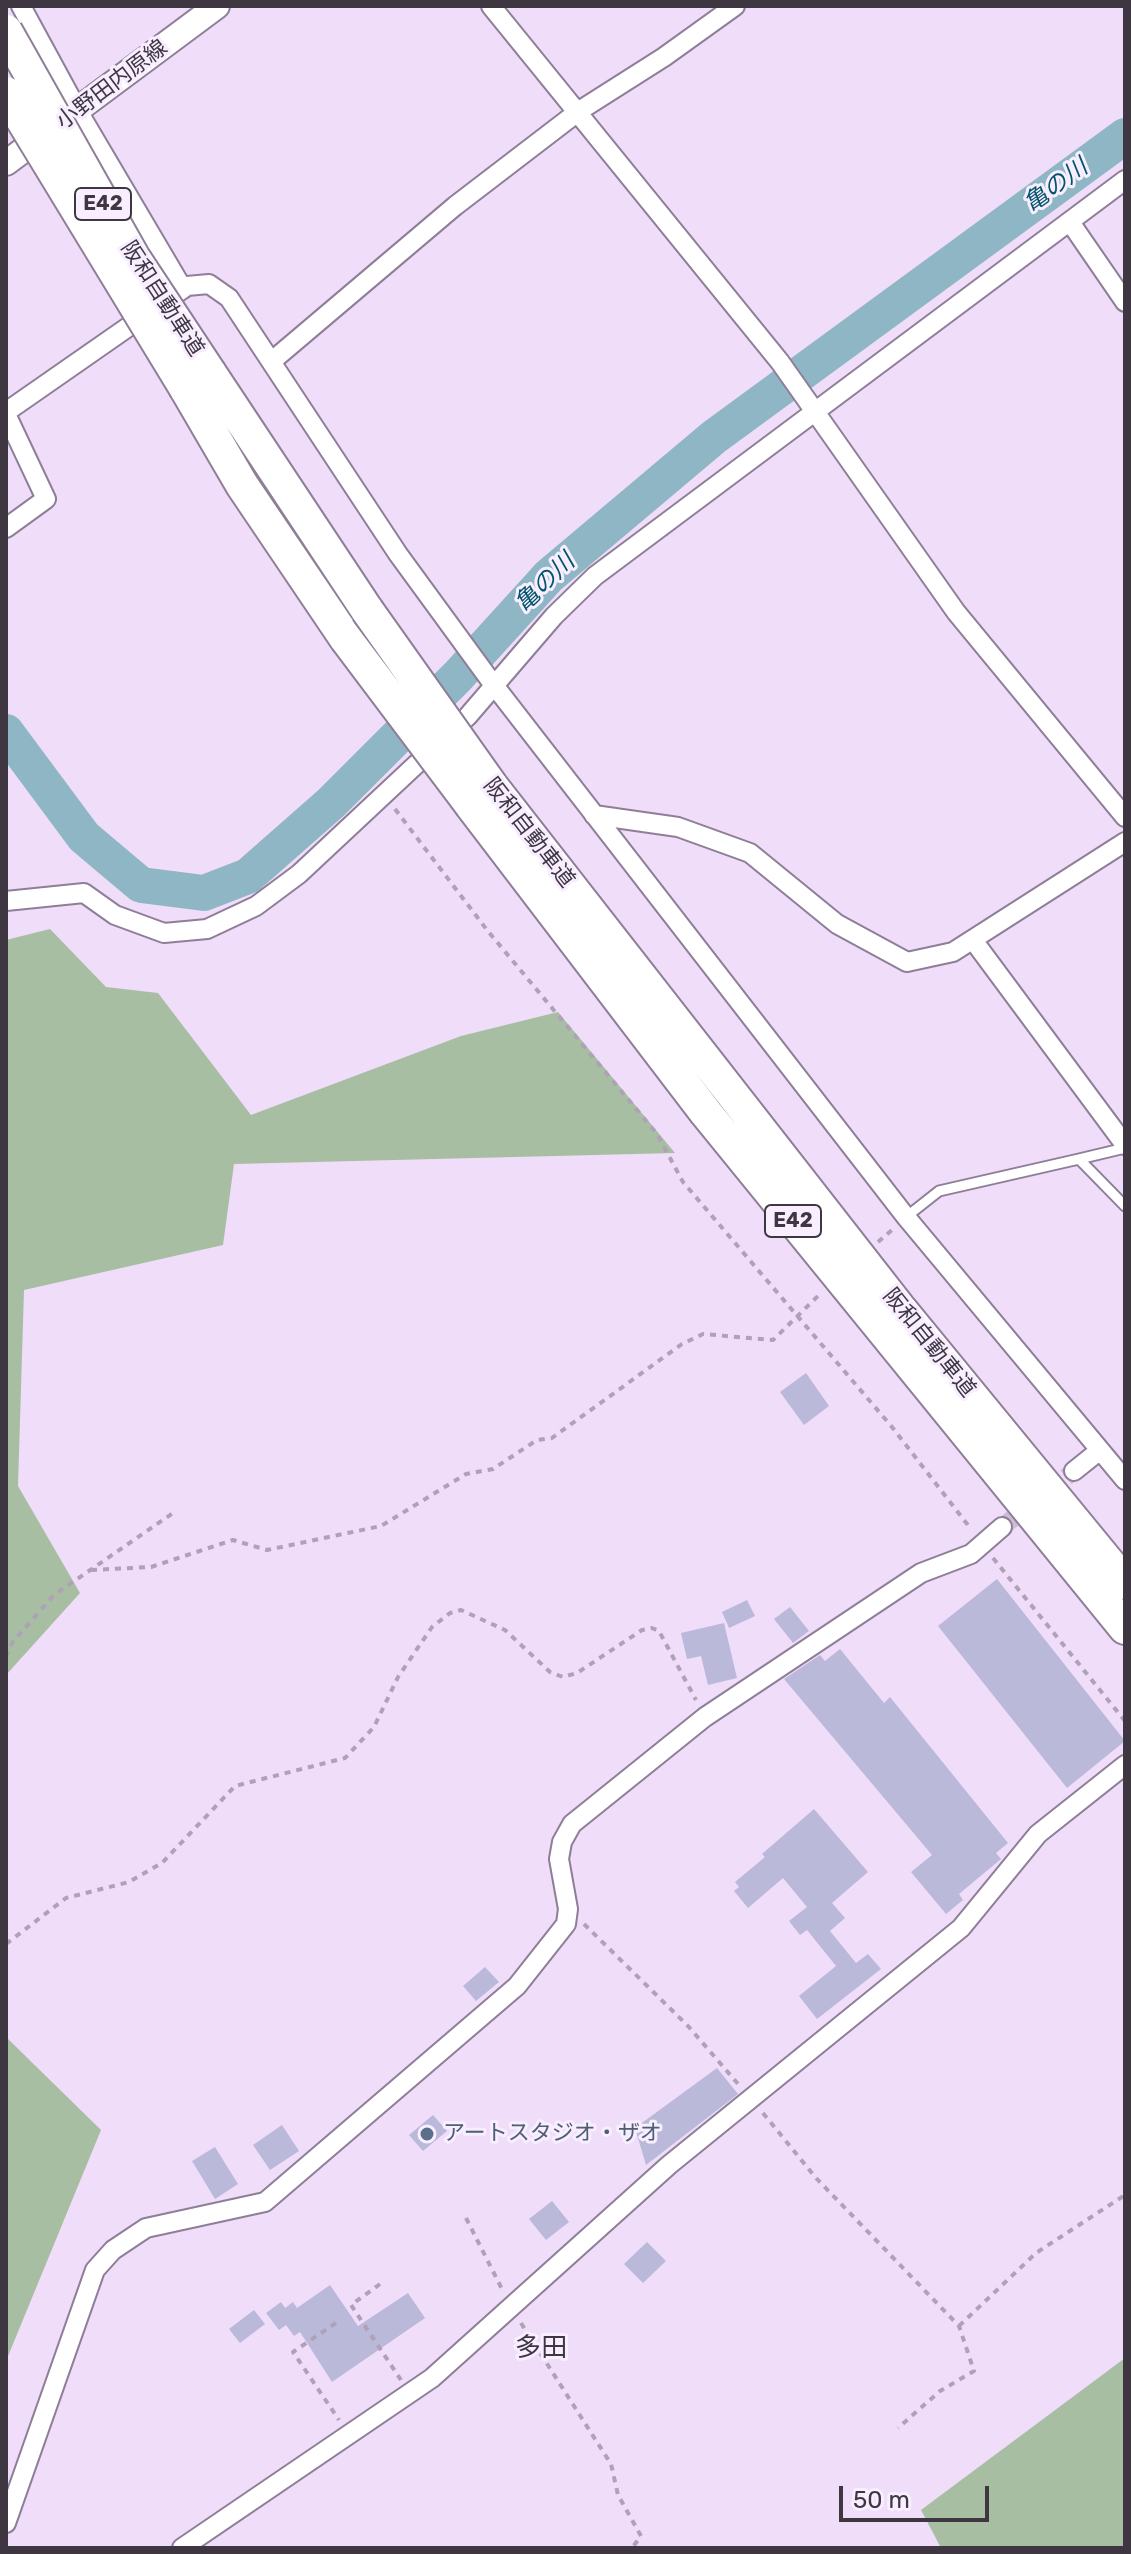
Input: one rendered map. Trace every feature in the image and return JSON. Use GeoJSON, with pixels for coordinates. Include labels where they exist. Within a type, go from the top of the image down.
{"type":"FeatureCollection","features":[{"type":"Feature","properties":{"kind":"highway","name":"阪和自動車道"},"geometry":{"type":"LineString","coordinates":[[6,31],[134,258],[198,381],[242,485],[346,639],[481,795],[1125,1583]]}},
{"type":"Feature","properties":{"kind":"highway","name":"阪和自動車道"},"geometry":{"type":"LineString","coordinates":[[6,93],[198,381],[367,610],[481,795],[706,1113],[1125,1628]]}},
{"type":"Feature","properties":{"kind":"main road","name":"小野田内原線"},"geometry":{"type":"LineString","coordinates":[[6,163],[217,6]]}},
{"type":"Feature","properties":{"kind":"street"},"geometry":{"type":"LineString","coordinates":[[21,6],[78,111],[183,289]]}},
{"type":"Feature","properties":{"kind":"street"},"geometry":{"type":"LineString","coordinates":[[491,6],[780,362],[956,612],[1125,817]]}},
{"type":"Feature","properties":{"kind":"street"},"geometry":{"type":"LineString","coordinates":[[272,361],[455,206],[579,111],[664,57],[735,6]]}},
{"type":"Feature","properties":{"kind":"street"},"geometry":{"type":"LineString","coordinates":[[6,901],[84,893],[115,915],[164,933],[207,929],[256,906],[299,874],[468,716],[492,683],[595,576],[1125,180]]}},
{"type":"Feature","properties":{"kind":"street"},"geometry":{"type":"LineString","coordinates":[[1070,222],[1125,302]]}},
{"type":"Feature","properties":{"kind":"street"},"geometry":{"type":"LineString","coordinates":[[6,528],[46,499],[6,413],[183,289],[209,284],[229,298],[398,554],[492,683],[906,1217],[1125,1480]]}},
{"type":"Feature","properties":{"kind":"street"},"geometry":{"type":"LineString","coordinates":[[594,815],[678,827],[750,853],[837,924],[907,962],[953,952],[1125,842]]}},
{"type":"Feature","properties":{"kind":"street"},"geometry":{"type":"LineString","coordinates":[[973,940],[1125,1146]]}},
{"type":"Feature","properties":{"kind":"street"},"geometry":{"type":"LineString","coordinates":[[1074,1471],[1099,1451]]}},
{"type":"Feature","properties":{"kind":"street"},"geometry":{"type":"LineString","coordinates":[[6,2523],[95,2270],[113,2250],[146,2228],[242,2210],[265,2202],[498,2006],[566,1924],[568,1909],[559,1859],[562,1842],[572,1824],[705,1717],[921,1573],[971,1554],[1002,1527]]}},
{"type":"Feature","properties":{"kind":"street"},"geometry":{"type":"LineString","coordinates":[[182,2548],[410,2393],[512,2307],[669,2165],[961,1928],[1038,1834],[1125,1765]]}},
{"type":"Feature","properties":{"kind":"lane"},"geometry":{"type":"LineString","coordinates":[[906,1217],[939,1191],[1125,1146]]}},
{"type":"Feature","properties":{"kind":"lane"},"geometry":{"type":"LineString","coordinates":[[1079,1159],[1125,1206]]}},
{"type":"Feature","properties":{"kind":"path"},"geometry":{"type":"LineString","coordinates":[[383,796],[412,827],[487,930],[657,1134],[683,1182],[892,1427],[1125,1721]]}},
{"type":"Feature","properties":{"kind":"path"},"geometry":{"type":"LineString","coordinates":[[873,1246],[906,1217]]}},
{"type":"Feature","properties":{"kind":"path"},"geometry":{"type":"LineString","coordinates":[[91,1570],[151,1567],[233,1540],[267,1550],[381,1526],[466,1474],[493,1469],[537,1440],[552,1438],[682,1344],[703,1334],[773,1340],[829,1285]]}},
{"type":"Feature","properties":{"kind":"path"},"geometry":{"type":"LineString","coordinates":[[6,1657],[12,1643],[54,1595],[173,1513]]}},
{"type":"Feature","properties":{"kind":"path"},"geometry":{"type":"LineString","coordinates":[[6,1944],[66,1898],[129,1882],[162,1863],[235,1786],[345,1758],[374,1727],[398,1677],[432,1627],[450,1613],[461,1610],[505,1630],[550,1672],[563,1677],[577,1673],[642,1630],[659,1631],[705,1717]]}},
{"type":"Feature","properties":{"kind":"path"},"geometry":{"type":"LineString","coordinates":[[568,1909],[688,2026],[816,2178],[959,2326],[974,2371],[940,2391],[898,2428]]}},
{"type":"Feature","properties":{"kind":"path"},"geometry":{"type":"LineString","coordinates":[[959,2326],[1036,2253],[1125,2195]]}},
{"type":"Feature","properties":{"kind":"path"},"geometry":{"type":"LineString","coordinates":[[466,2218],[512,2307],[611,2464],[618,2495],[641,2536],[632,2548]]}},
{"type":"Feature","properties":{"kind":"path"},"geometry":{"type":"LineString","coordinates":[[380,2284],[351,2305],[410,2393]]}},
{"type":"Feature","properties":{"kind":"path"},"geometry":{"type":"LineString","coordinates":[[336,2323],[293,2352],[349,2435]]}},
{"type":"Feature","properties":{"kind":"green space"},"geometry":{"type":"Polygon","coordinates":[[[50,929],[106,987],[158,993],[251,1115],[461,1036],[558,1012],[675,1153],[234,1164],[223,1245],[24,1290],[18,1486],[80,1593],[6,1675],[6,940],[50,929]]]}},
{"type":"Feature","properties":{"kind":"green space"},"geometry":{"type":"Polygon","coordinates":[[[6,2037],[101,2130],[6,2361],[6,2037]]]}},
{"type":"Feature","properties":{"kind":"green space"},"geometry":{"type":"Polygon","coordinates":[[[1125,2358],[1125,2548],[941,2548],[921,2510],[1125,2358]]]}},
{"type":"Feature","properties":{"kind":"building"},"geometry":{"type":"Polygon","coordinates":[[[806,1373],[829,1406],[804,1425],[780,1392],[806,1373]]]}},
{"type":"Feature","properties":{"kind":"building"},"geometry":{"type":"Polygon","coordinates":[[[997,1579],[1125,1741],[1067,1788],[938,1626],[997,1579]]]}},
{"type":"Feature","properties":{"kind":"building"},"geometry":{"type":"Polygon","coordinates":[[[747,1600],[755,1616],[729,1628],[722,1612],[747,1600]]]}},
{"type":"Feature","properties":{"kind":"building"},"geometry":{"type":"Polygon","coordinates":[[[790,1607],[809,1631],[793,1643],[774,1619],[790,1607]]]}},
{"type":"Feature","properties":{"kind":"building"},"geometry":{"type":"Polygon","coordinates":[[[724,1623],[737,1678],[708,1685],[701,1656],[687,1659],[681,1633],[724,1623]]]}},
{"type":"Feature","properties":{"kind":"building"},"geometry":{"type":"Polygon","coordinates":[[[840,1649],[884,1703],[890,1697],[1008,1843],[996,1853],[1001,1859],[959,1894],[963,1900],[946,1914],[911,1872],[932,1855],[784,1679],[820,1655],[825,1661],[840,1649]]]}},
{"type":"Feature","properties":{"kind":"building"},"geometry":{"type":"Polygon","coordinates":[[[814,1809],[868,1872],[832,1903],[845,1918],[830,1931],[856,1963],[868,1954],[881,1969],[817,2019],[799,1996],[836,1966],[807,1930],[800,1935],[789,1921],[807,1907],[783,1878],[748,1908],[734,1891],[739,1887],[735,1882],[765,1857],[762,1854],[814,1809]]]}},
{"type":"Feature","properties":{"kind":"building"},"geometry":{"type":"Polygon","coordinates":[[[485,1967],[499,1982],[476,2001],[463,1986],[485,1967]]]}},
{"type":"Feature","properties":{"kind":"building"},"geometry":{"type":"Polygon","coordinates":[[[717,2068],[738,2094],[646,2165],[635,2128],[717,2068]]]}},
{"type":"Feature","properties":{"kind":"building"},"geometry":{"type":"Polygon","coordinates":[[[433,2115],[447,2131],[423,2151],[409,2135],[433,2115]]]}},
{"type":"Feature","properties":{"kind":"building"},"geometry":{"type":"Polygon","coordinates":[[[282,2125],[299,2151],[270,2170],[253,2145],[282,2125]]]}},
{"type":"Feature","properties":{"kind":"building"},"geometry":{"type":"Polygon","coordinates":[[[215,2147],[238,2184],[215,2199],[192,2161],[215,2147]]]}},
{"type":"Feature","properties":{"kind":"building"},"geometry":{"type":"Polygon","coordinates":[[[552,2201],[569,2222],[546,2240],[529,2219],[552,2201]]]}},
{"type":"Feature","properties":{"kind":"building"},"geometry":{"type":"Polygon","coordinates":[[[647,2242],[666,2261],[643,2283],[624,2264],[647,2242]]]}},
{"type":"Feature","properties":{"kind":"building"},"geometry":{"type":"Polygon","coordinates":[[[330,2285],[358,2326],[408,2293],[425,2318],[332,2382],[300,2332],[294,2336],[286,2325],[279,2330],[266,2313],[281,2302],[285,2308],[293,2302],[297,2308],[330,2285]]]}},
{"type":"Feature","properties":{"kind":"building"},"geometry":{"type":"Polygon","coordinates":[[[254,2310],[265,2324],[240,2343],[229,2329],[254,2310]]]}},
{"type":"Feature","properties":{"kind":"waterway","name":"亀の川"},"geometry":{"type":"LineString","coordinates":[[6,732],[84,837],[141,885],[204,893],[248,876],[331,803],[458,676],[549,576],[714,437],[1125,136]]}},
{"type":"Feature","properties":{"kind":"tunnel"},"geometry":{"type":"LineString","coordinates":[[1002,1527],[1074,1471]]}},
{"type":"Feature","properties":{"kind":"place","name":"アートスタジオ・ザオ"},"geometry":{"type":"Point","coordinates":[427,2134]}},
{"type":"Feature","properties":{"kind":"district","name":"多田"},"geometry":{"type":"Point","coordinates":[541,2348]}}]}
